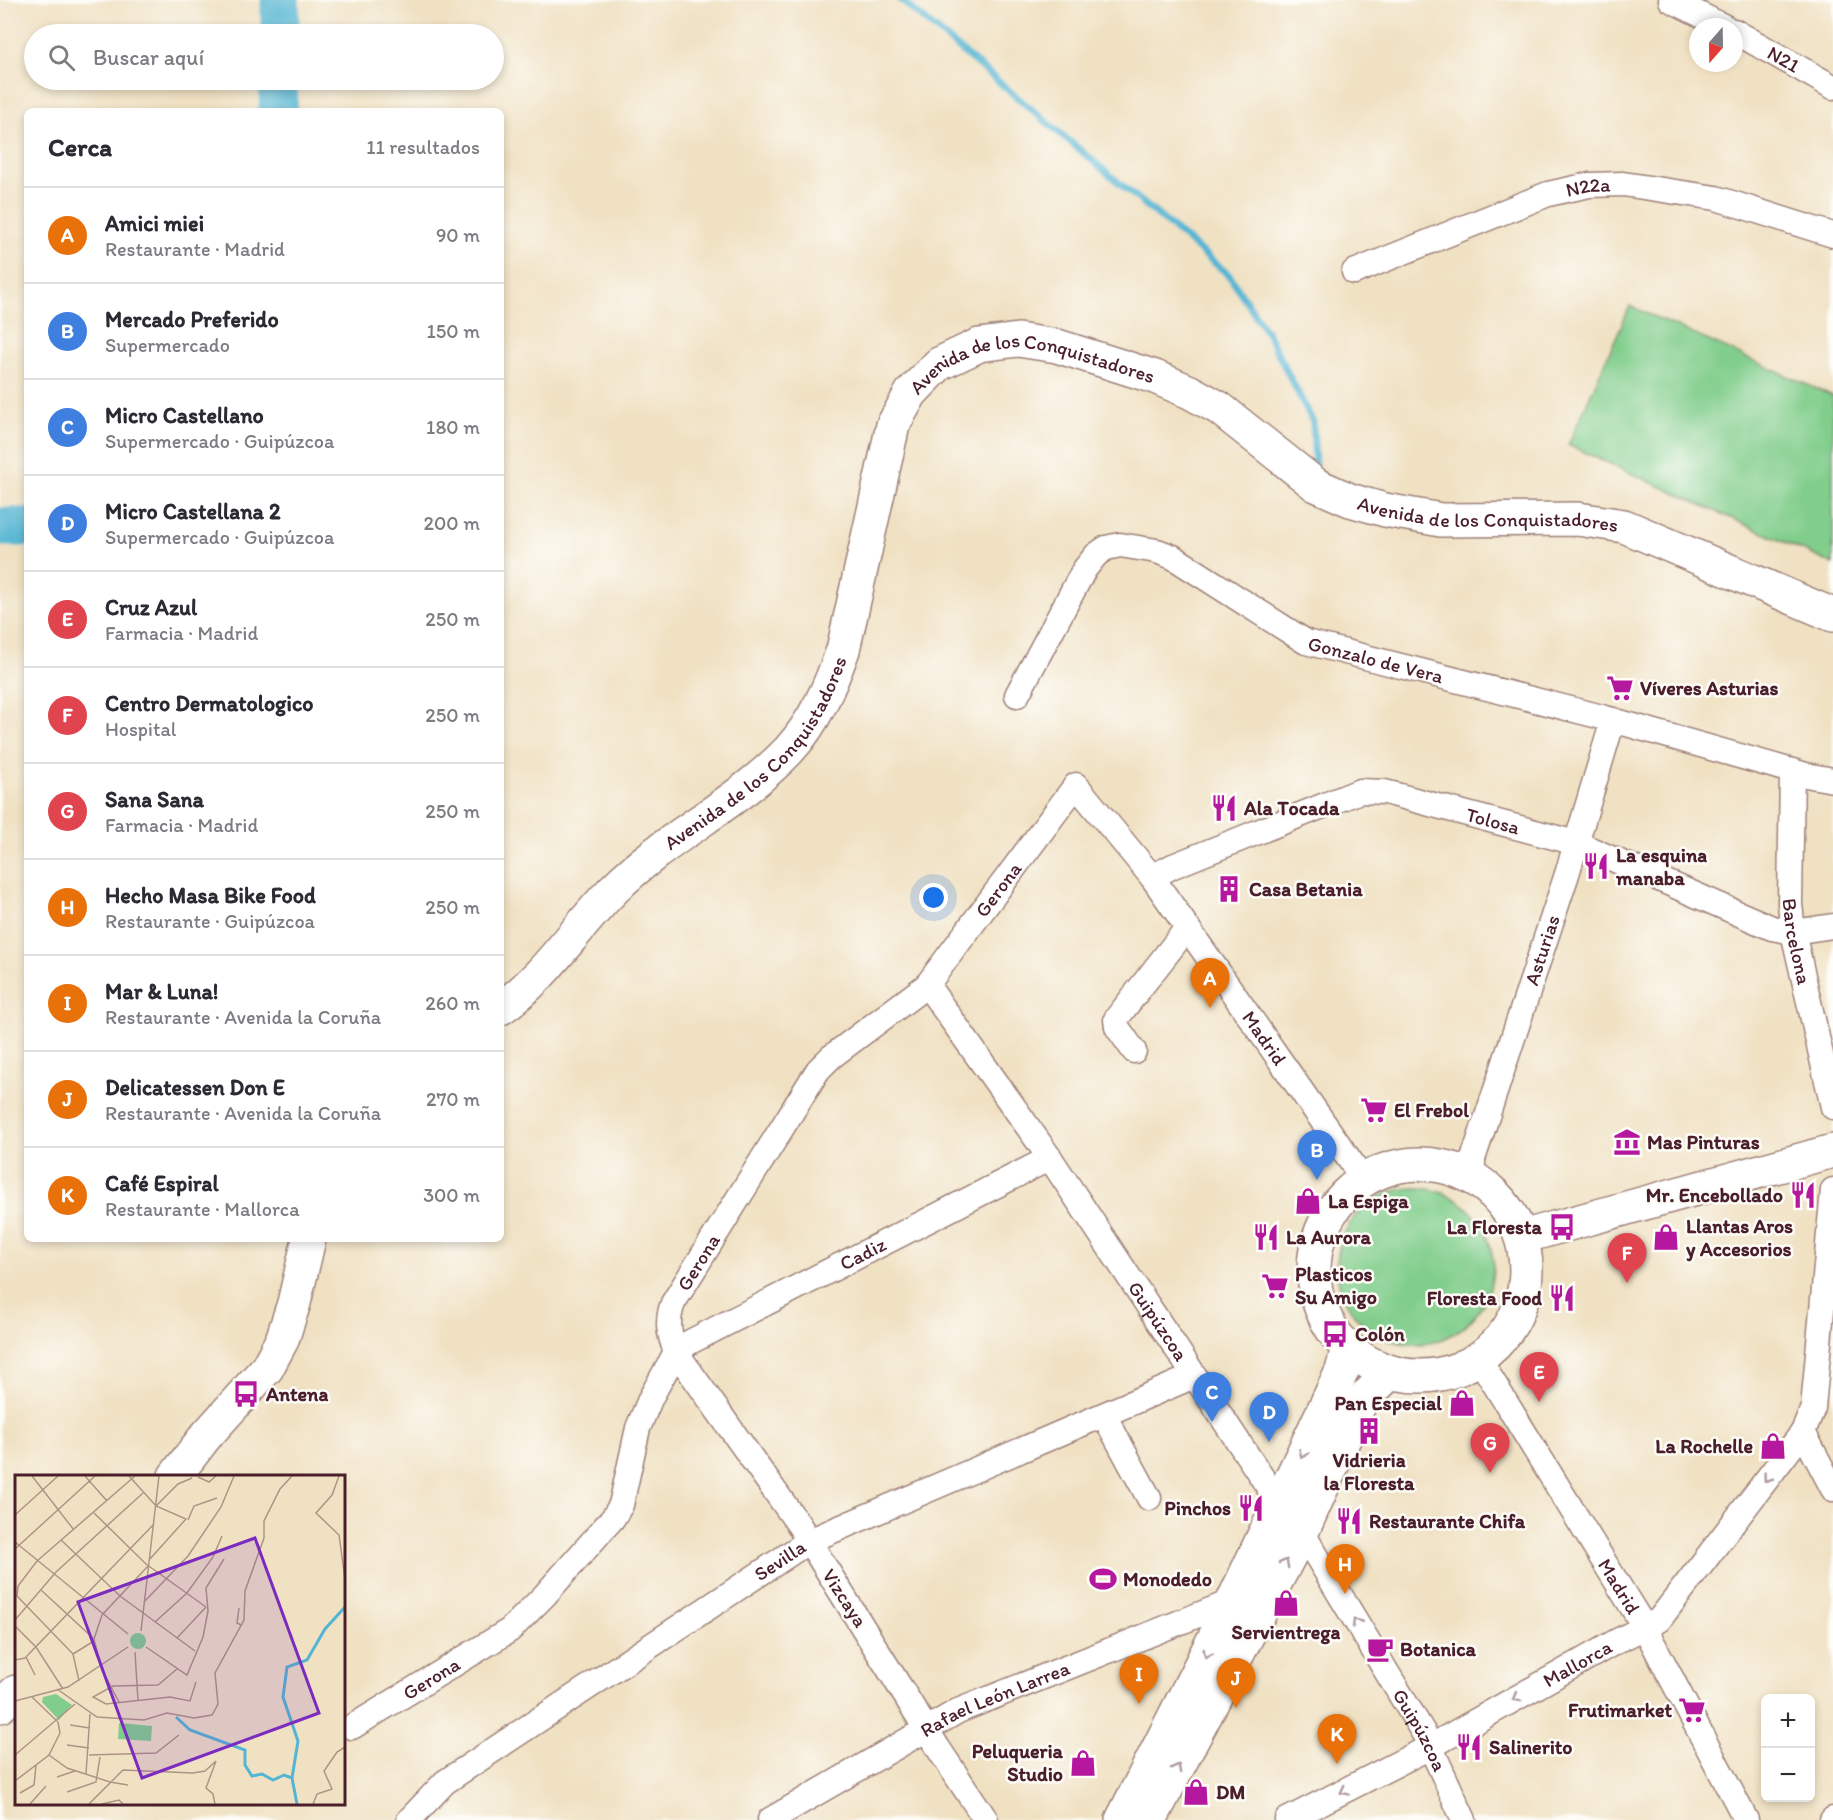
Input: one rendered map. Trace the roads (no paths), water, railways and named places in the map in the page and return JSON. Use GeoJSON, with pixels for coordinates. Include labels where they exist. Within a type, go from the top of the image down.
{"type":"FeatureCollection","features":[{"type":"Feature","properties":{"kind":"street"},"geometry":{"type":"LineString","coordinates":[[1671,0],[1707,18]]}},
{"type":"Feature","properties":{"kind":"street","name":"N21"},"geometry":{"type":"LineString","coordinates":[[1743,36],[1833,87]]}},
{"type":"Feature","properties":{"kind":"street","name":"N22a"},"geometry":{"type":"LineString","coordinates":[[1354,272],[1548,194],[1589,185],[1623,184],[1716,198],[1833,235]]}},
{"type":"Feature","properties":{"kind":"street","name":"Avenida de los Conquistadores"},"geometry":{"type":"LineString","coordinates":[[504,1005],[532,981],[613,890],[640,864],[762,776],[790,748],[812,719],[832,683],[843,650],[893,425],[911,393],[939,364],[979,345],[1018,340],[1057,346],[1155,377],[1219,408],[1316,485],[1350,500],[1384,510],[1441,520],[1578,519],[1624,526],[1833,615]]}},
{"type":"Feature","properties":{"kind":"street","name":"Gonzalo de Vera"},"geometry":{"type":"LineString","coordinates":[[1017,695],[1084,570],[1106,548],[1120,545],[1138,547],[1173,557],[1306,642],[1613,720],[1792,771],[1833,780]]}},
{"type":"Feature","properties":{"kind":"street","name":"Asturias"},"geometry":{"type":"LineString","coordinates":[[1473,1178],[1473,1159],[1576,843],[1613,720]]}},
{"type":"Feature","properties":{"kind":"street","name":"Barcelona"},"geometry":{"type":"LineString","coordinates":[[1792,771],[1790,904],[1793,932],[1833,1107]]}},
{"type":"Feature","properties":{"kind":"street","name":"Madrid"},"geometry":{"type":"LineString","coordinates":[[1076,785],[1152,878],[1363,1179]]}},
{"type":"Feature","properties":{"kind":"street","name":"Gerona"},"geometry":{"type":"LineString","coordinates":[[352,1727],[510,1630],[544,1596],[613,1518],[626,1490],[638,1428],[676,1352],[668,1328],[668,1317],[673,1304],[759,1169],[808,1083],[831,1057],[927,985],[1076,785]]}},
{"type":"Feature","properties":{"kind":"street","name":"Tolosa"},"geometry":{"type":"LineString","coordinates":[[1152,878],[1173,866],[1360,791],[1400,794],[1576,843],[1766,926],[1793,932],[1833,926]]}},
{"type":"Feature","properties":{"kind":"street"},"geometry":{"type":"LineString","coordinates":[[1134,1051],[1117,1027],[1116,1019],[1187,928]]}},
{"type":"Feature","properties":{"kind":"street","name":"Guipúzcoa"},"geometry":{"type":"LineString","coordinates":[[927,985],[1050,1158],[1279,1503],[1302,1532],[1426,1737],[1464,1820]]}},
{"type":"Feature","properties":{"kind":"street"},"geometry":{"type":"LineString","coordinates":[[1522,1237],[1833,1151]]}},
{"type":"Feature","properties":{"kind":"street","name":"Cadiz"},"geometry":{"type":"LineString","coordinates":[[676,1352],[690,1342],[1050,1158]]}},
{"type":"Feature","properties":{"kind":"street"},"geometry":{"type":"LineString","coordinates":[[1399,1165],[1437,1165],[1473,1178],[1496,1195],[1512,1216],[1522,1237],[1527,1275],[1520,1308],[1503,1337],[1479,1359],[1436,1375],[1391,1372],[1366,1361],[1348,1348],[1335,1334],[1320,1306],[1313,1278],[1315,1249],[1324,1222],[1341,1198],[1363,1179],[1399,1165]]}},
{"type":"Feature","properties":{"kind":"street"},"geometry":{"type":"LineString","coordinates":[[1833,1190],[1823,1407],[1803,1432],[1833,1489]]}},
{"type":"Feature","properties":{"kind":"street"},"geometry":{"type":"LineString","coordinates":[[176,1475],[205,1437],[267,1368],[282,1340],[294,1303],[308,1242]]}},
{"type":"Feature","properties":{"kind":"street"},"geometry":{"type":"LineString","coordinates":[[1122,1820],[1233,1601],[1342,1371],[1348,1348]]}},
{"type":"Feature","properties":{"kind":"street","name":"Vizcaya"},"geometry":{"type":"LineString","coordinates":[[676,1352],[809,1541],[986,1820]]}},
{"type":"Feature","properties":{"kind":"street","name":"Madrid"},"geometry":{"type":"LineString","coordinates":[[1479,1359],[1645,1628],[1746,1820]]}},
{"type":"Feature","properties":{"kind":"street"},"geometry":{"type":"LineString","coordinates":[[1150,1820],[1302,1532],[1361,1401],[1391,1372]]}},
{"type":"Feature","properties":{"kind":"street","name":"Sevilla"},"geometry":{"type":"LineString","coordinates":[[409,1820],[445,1782],[809,1541],[1194,1376]]}},
{"type":"Feature","properties":{"kind":"street"},"geometry":{"type":"LineString","coordinates":[[1104,1415],[1149,1498]]}},
{"type":"Feature","properties":{"kind":"street","name":"Mallorca"},"geometry":{"type":"LineString","coordinates":[[1287,1820],[1430,1747],[1617,1641],[1659,1620],[1803,1432]]}},
{"type":"Feature","properties":{"kind":"street","name":"Rafael León Larrea"},"geometry":{"type":"LineString","coordinates":[[770,1820],[926,1728],[958,1712],[1233,1601]]}},
{"type":"Feature","properties":{"kind":"street"},"geometry":{"type":"LineString","coordinates":[[0,1706],[15,1693]]}},
{"type":"Feature","properties":{"kind":"waterway"},"geometry":{"type":"LineString","coordinates":[[280,0],[280,24]]}},
{"type":"Feature","properties":{"kind":"waterway"},"geometry":{"type":"LineString","coordinates":[[901,0],[1229,275],[1269,336],[1313,422],[1315,470]]}},
{"type":"Feature","properties":{"kind":"waterway"},"geometry":{"type":"LineString","coordinates":[[278,108],[279,90]]}},
{"type":"Feature","properties":{"kind":"waterway"},"geometry":{"type":"LineString","coordinates":[[0,527],[24,527]]}},
{"type":"Feature","properties":{"kind":"place","name":"Víveres Asturias"},"geometry":{"type":"Point","coordinates":[1620,688]}},
{"type":"Feature","properties":{"kind":"place","name":"Ala Tocada"},"geometry":{"type":"Point","coordinates":[1224,808]}},
{"type":"Feature","properties":{"kind":"place","name":"La esquina manaba"},"geometry":{"type":"Point","coordinates":[1596,866]}},
{"type":"Feature","properties":{"kind":"place","name":"Casa Betania"},"geometry":{"type":"Point","coordinates":[1229,889]}},
{"type":"Feature","properties":{"kind":"place","name":"Amici miei"},"geometry":{"type":"Point","coordinates":[1210,1008]}},
{"type":"Feature","properties":{"kind":"place","name":"El Frebol"},"geometry":{"type":"Point","coordinates":[1374,1110]}},
{"type":"Feature","properties":{"kind":"place","name":"Mas Pinturas"},"geometry":{"type":"Point","coordinates":[1627,1142]}},
{"type":"Feature","properties":{"kind":"place","name":"Mercado Preferido"},"geometry":{"type":"Point","coordinates":[1317,1180]}},
{"type":"Feature","properties":{"kind":"place","name":"Mr. Encebollado"},"geometry":{"type":"Point","coordinates":[1803,1195]}},
{"type":"Feature","properties":{"kind":"place","name":"La Espiga"},"geometry":{"type":"Point","coordinates":[1308,1201]}},
{"type":"Feature","properties":{"kind":"place","name":"La Floresta"},"geometry":{"type":"Point","coordinates":[1562,1227]}},
{"type":"Feature","properties":{"kind":"place","name":"La Aurora"},"geometry":{"type":"Point","coordinates":[1266,1237]}},
{"type":"Feature","properties":{"kind":"place","name":"Llantas Aros y Accesorios"},"geometry":{"type":"Point","coordinates":[1666,1237]}},
{"type":"Feature","properties":{"kind":"place","name":"Centro Dermatologico"},"geometry":{"type":"Point","coordinates":[1627,1283]}},
{"type":"Feature","properties":{"kind":"place","name":"Plasticos Su Amigo"},"geometry":{"type":"Point","coordinates":[1275,1286]}},
{"type":"Feature","properties":{"kind":"place","name":"Floresta Food"},"geometry":{"type":"Point","coordinates":[1562,1298]}},
{"type":"Feature","properties":{"kind":"place","name":"Colón"},"geometry":{"type":"Point","coordinates":[1335,1334]}},
{"type":"Feature","properties":{"kind":"place","name":"Antena"},"geometry":{"type":"Point","coordinates":[246,1394]}},
{"type":"Feature","properties":{"kind":"place","name":"Cruz Azul"},"geometry":{"type":"Point","coordinates":[1539,1402]}},
{"type":"Feature","properties":{"kind":"place","name":"Pan Especial"},"geometry":{"type":"Point","coordinates":[1462,1403]}},
{"type":"Feature","properties":{"kind":"place","name":"Micro Castellano"},"geometry":{"type":"Point","coordinates":[1212,1422]}},
{"type":"Feature","properties":{"kind":"place","name":"Vidrieria la Floresta"},"geometry":{"type":"Point","coordinates":[1369,1431]}},
{"type":"Feature","properties":{"kind":"place","name":"Micro Castellana 2"},"geometry":{"type":"Point","coordinates":[1269,1442]}},
{"type":"Feature","properties":{"kind":"place","name":"La Rochelle"},"geometry":{"type":"Point","coordinates":[1773,1446]}},
{"type":"Feature","properties":{"kind":"place","name":"Sana Sana"},"geometry":{"type":"Point","coordinates":[1490,1473]}},
{"type":"Feature","properties":{"kind":"place","name":"Pinchos"},"geometry":{"type":"Point","coordinates":[1251,1508]}},
{"type":"Feature","properties":{"kind":"place","name":"Restaurante Chifa"},"geometry":{"type":"Point","coordinates":[1349,1521]}},
{"type":"Feature","properties":{"kind":"place","name":"Monodedo"},"geometry":{"type":"Point","coordinates":[1103,1579]}},
{"type":"Feature","properties":{"kind":"place","name":"Hecho Masa Bike Food"},"geometry":{"type":"Point","coordinates":[1345,1594]}},
{"type":"Feature","properties":{"kind":"place","name":"Servientrega"},"geometry":{"type":"Point","coordinates":[1286,1603]}},
{"type":"Feature","properties":{"kind":"place","name":"Botanica"},"geometry":{"type":"Point","coordinates":[1380,1649]}},
{"type":"Feature","properties":{"kind":"place","name":"Mar & Luna!"},"geometry":{"type":"Point","coordinates":[1139,1704]}},
{"type":"Feature","properties":{"kind":"place","name":"Delicatessen Don E"},"geometry":{"type":"Point","coordinates":[1236,1708]}},
{"type":"Feature","properties":{"kind":"place","name":"Frutimarket"},"geometry":{"type":"Point","coordinates":[1692,1710]}},
{"type":"Feature","properties":{"kind":"place","name":"Salinerito"},"geometry":{"type":"Point","coordinates":[1469,1747]}},
{"type":"Feature","properties":{"kind":"place","name":"Peluqueria Studio"},"geometry":{"type":"Point","coordinates":[1083,1763]}},
{"type":"Feature","properties":{"kind":"place","name":"Café Espiral"},"geometry":{"type":"Point","coordinates":[1337,1764]}},
{"type":"Feature","properties":{"kind":"place","name":"DM"},"geometry":{"type":"Point","coordinates":[1196,1792]}}]}
